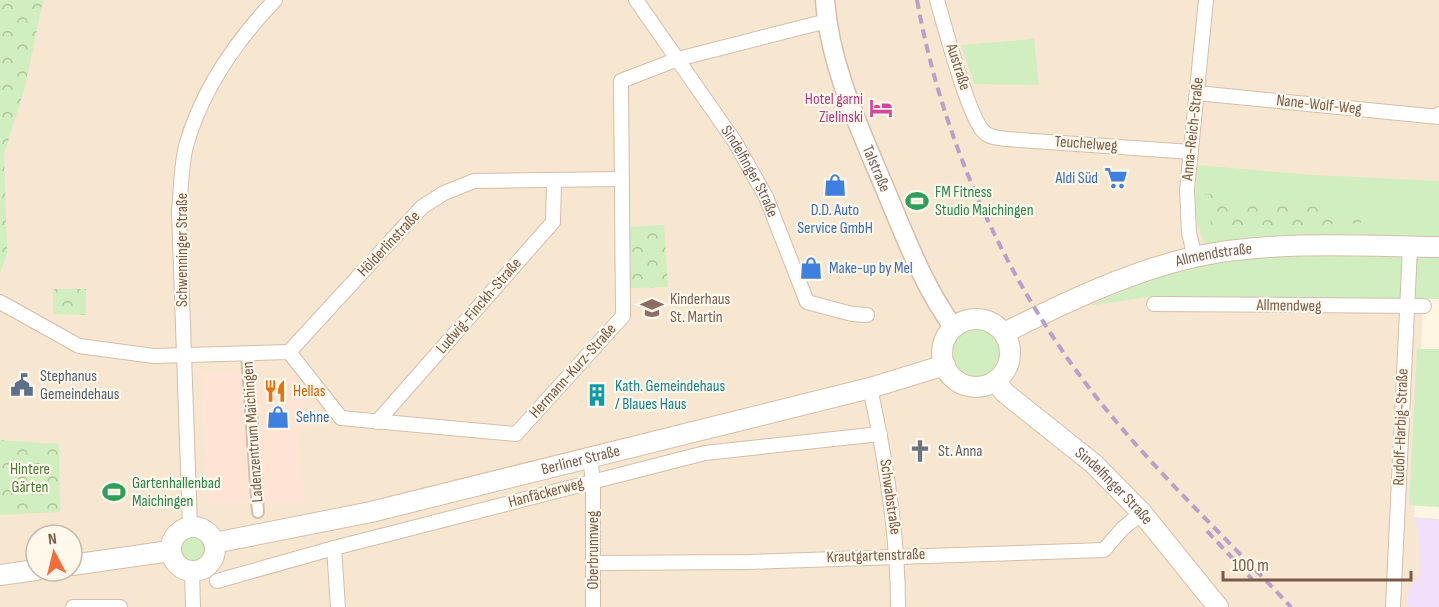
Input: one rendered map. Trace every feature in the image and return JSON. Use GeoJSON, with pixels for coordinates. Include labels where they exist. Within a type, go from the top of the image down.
{"type":"FeatureCollection","features":[{"type":"Feature","properties":{"kind":"main road","name":"Allmendstraße"},"geometry":{"type":"LineString","coordinates":[[1004,333],[1134,275],[1195,257],[1287,246],[1439,247]]}},
{"type":"Feature","properties":{"kind":"main road"},"geometry":{"type":"LineString","coordinates":[[980,319],[990,322],[1004,333],[1010,350],[1010,359],[1007,368],[995,381],[986,385],[966,385],[950,374],[945,365],[945,341],[954,328],[971,320],[980,319]]}},
{"type":"Feature","properties":{"kind":"main road","name":"Berliner Straße"},"geometry":{"type":"LineString","coordinates":[[214,543],[371,512],[870,388],[945,365]]}},
{"type":"Feature","properties":{"kind":"main road","name":"Sindelfinger Straße"},"geometry":{"type":"LineString","coordinates":[[995,381],[1005,393],[1094,464],[1142,513],[1218,607]]}},
{"type":"Feature","properties":{"kind":"main road"},"geometry":{"type":"LineString","coordinates":[[190,527],[208,532],[214,543],[215,550],[210,563],[205,568],[192,572],[177,566],[170,551],[173,538],[190,527]]}},
{"type":"Feature","properties":{"kind":"main road"},"geometry":{"type":"LineString","coordinates":[[84,563],[170,551]]}},
{"type":"Feature","properties":{"kind":"main road"},"geometry":{"type":"LineString","coordinates":[[0,575],[24,572]]}},
{"type":"Feature","properties":{"kind":"street","name":"Schwenninger Straße"},"geometry":{"type":"LineString","coordinates":[[190,527],[179,211],[186,147],[195,120],[227,56],[275,0]]}},
{"type":"Feature","properties":{"kind":"street","name":"Sindelfinger Straße"},"geometry":{"type":"LineString","coordinates":[[636,0],[735,142],[766,197],[807,302],[852,314],[867,315]]}},
{"type":"Feature","properties":{"kind":"street","name":"Talstraße"},"geometry":{"type":"LineString","coordinates":[[825,0],[835,60],[864,138],[911,250],[944,315],[954,328]]}},
{"type":"Feature","properties":{"kind":"street","name":"Austraße"},"geometry":{"type":"LineString","coordinates":[[937,0],[964,87],[983,132]]}},
{"type":"Feature","properties":{"kind":"street","name":"Anna-Reich-Straße"},"geometry":{"type":"LineString","coordinates":[[1195,257],[1187,211],[1206,0]]}},
{"type":"Feature","properties":{"kind":"street","name":"Hermann-Kurz-Straße"},"geometry":{"type":"LineString","coordinates":[[289,351],[341,418],[516,434],[623,316],[621,81],[678,58],[827,21]]}},
{"type":"Feature","properties":{"kind":"street","name":"Nane-Wolf-Weg"},"geometry":{"type":"LineString","coordinates":[[1197,93],[1439,117],[1439,114]]}},
{"type":"Feature","properties":{"kind":"street","name":"Teuchelweg"},"geometry":{"type":"LineString","coordinates":[[983,132],[1006,139],[1191,152]]}},
{"type":"Feature","properties":{"kind":"street","name":"Hölderlinstraße"},"geometry":{"type":"LineString","coordinates":[[289,351],[422,207],[444,193],[474,181],[622,179]]}},
{"type":"Feature","properties":{"kind":"street","name":"Ludwig-Finckh-Straße"},"geometry":{"type":"LineString","coordinates":[[377,422],[553,222],[554,180]]}},
{"type":"Feature","properties":{"kind":"street","name":"Rudolf-Harbig-Straße"},"geometry":{"type":"LineString","coordinates":[[1393,607],[1410,247]]}},
{"type":"Feature","properties":{"kind":"street"},"geometry":{"type":"LineString","coordinates":[[0,302],[79,346],[154,356],[289,351]]}},
{"type":"Feature","properties":{"kind":"street","name":"Allmendweg"},"geometry":{"type":"LineString","coordinates":[[1154,304],[1406,308],[1424,306]]}},
{"type":"Feature","properties":{"kind":"street","name":"Ladenzentrum Maichingen"},"geometry":{"type":"LineString","coordinates":[[247,353],[258,512]]}},
{"type":"Feature","properties":{"kind":"street","name":"Schwabstraße"},"geometry":{"type":"LineString","coordinates":[[870,388],[880,434],[898,555],[898,607]]}},
{"type":"Feature","properties":{"kind":"street","name":"Hanfäckerweg"},"geometry":{"type":"LineString","coordinates":[[217,581],[334,548],[705,453],[880,434]]}},
{"type":"Feature","properties":{"kind":"street","name":"Oberbrunnweg"},"geometry":{"type":"LineString","coordinates":[[590,458],[593,481],[593,607]]}},
{"type":"Feature","properties":{"kind":"street","name":"Krautgartenstraße"},"geometry":{"type":"LineString","coordinates":[[594,563],[747,562],[898,555],[1104,550],[1122,529],[1142,513]]}},
{"type":"Feature","properties":{"kind":"street"},"geometry":{"type":"LineString","coordinates":[[334,548],[338,607]]}},
{"type":"Feature","properties":{"kind":"street"},"geometry":{"type":"LineString","coordinates":[[192,572],[193,607]]}},
{"type":"Feature","properties":{"kind":"street"},"geometry":{"type":"LineString","coordinates":[[72,607],[120,607]]}},
{"type":"Feature","properties":{"kind":"shaded area"},"geometry":{"type":"Polygon","coordinates":[[[0,0],[1439,0],[1439,184],[1428,184],[1414,517],[1439,519],[1439,607],[0,607],[0,0]]]}},
{"type":"Feature","properties":{"kind":"shaded area"},"geometry":{"type":"Polygon","coordinates":[[[254,368],[256,377],[297,376],[303,392],[307,426],[297,432],[305,503],[264,506],[264,502],[208,504],[202,373],[254,368]]]}},
{"type":"Feature","properties":{"kind":"shaded area"},"geometry":{"type":"Polygon","coordinates":[[[1414,518],[1439,519],[1439,607],[1407,607],[1409,588],[1420,575],[1418,530],[1414,518]]]}},
{"type":"Feature","properties":{"kind":"green space"},"geometry":{"type":"Polygon","coordinates":[[[0,0],[43,0],[25,87],[4,154],[7,253],[0,274],[0,0]]]}},
{"type":"Feature","properties":{"kind":"green space"},"geometry":{"type":"Polygon","coordinates":[[[1034,39],[1039,85],[974,84],[961,45],[1034,39]]]}},
{"type":"Feature","properties":{"kind":"green space"},"geometry":{"type":"Polygon","coordinates":[[[1197,165],[1314,175],[1439,181],[1439,299],[1154,296],[1088,306],[1141,283],[1210,263],[1195,216],[1197,165]]]}},
{"type":"Feature","properties":{"kind":"green space"},"geometry":{"type":"Polygon","coordinates":[[[1205,194],[1219,195],[1258,206],[1311,206],[1361,217],[1361,223],[1219,229],[1211,224],[1205,194]]]}},
{"type":"Feature","properties":{"kind":"green space"},"geometry":{"type":"Polygon","coordinates":[[[664,225],[668,287],[630,288],[629,227],[664,225]]]}},
{"type":"Feature","properties":{"kind":"green space"},"geometry":{"type":"Polygon","coordinates":[[[53,289],[86,289],[86,315],[53,314],[53,289]]]}},
{"type":"Feature","properties":{"kind":"green space"},"geometry":{"type":"Polygon","coordinates":[[[976,327],[986,329],[994,335],[1000,343],[1002,353],[1000,363],[994,371],[986,377],[976,379],[966,377],[958,371],[952,363],[950,353],[952,343],[958,335],[966,329],[976,327]]]}},
{"type":"Feature","properties":{"kind":"green space"},"geometry":{"type":"Polygon","coordinates":[[[1417,349],[1439,349],[1439,507],[1409,505],[1417,349]]]}},
{"type":"Feature","properties":{"kind":"green space"},"geometry":{"type":"Polygon","coordinates":[[[938,379],[945,379],[992,397],[963,394],[948,388],[938,379]]]}},
{"type":"Feature","properties":{"kind":"green space","name":"Hintere Gärten"},"geometry":{"type":"Polygon","coordinates":[[[0,440],[59,444],[60,512],[0,515],[0,440]]]}},
{"type":"Feature","properties":{"kind":"green space"},"geometry":{"type":"Polygon","coordinates":[[[193,537],[202,541],[206,550],[202,559],[193,563],[184,559],[180,550],[184,541],[193,537]]]}},
{"type":"Feature","properties":{"kind":"railway"},"geometry":{"type":"LineString","coordinates":[[917,0],[929,57],[945,113],[965,168],[1015,274],[1045,325],[1078,373],[1114,419],[1179,491],[1291,607]]}},
{"type":"Feature","properties":{"kind":"railway"},"geometry":{"type":"LineString","coordinates":[[1207,531],[1252,579]]}},
{"type":"Feature","properties":{"kind":"place","name":"Hotel garni Zielinski"},"geometry":{"type":"Point","coordinates":[881,108]}},
{"type":"Feature","properties":{"kind":"place","name":"Aldi Süd"},"geometry":{"type":"Point","coordinates":[1116,178]}},
{"type":"Feature","properties":{"kind":"place","name":"D.D. Auto Service GmbH"},"geometry":{"type":"Point","coordinates":[835,185]}},
{"type":"Feature","properties":{"kind":"place","name":"FM Fitness Studio Maichingen"},"geometry":{"type":"Point","coordinates":[917,201]}},
{"type":"Feature","properties":{"kind":"place","name":"Make-up by Mel"},"geometry":{"type":"Point","coordinates":[811,268]}},
{"type":"Feature","properties":{"kind":"place","name":"Kinderhaus St. Martin"},"geometry":{"type":"Point","coordinates":[652,308]}},
{"type":"Feature","properties":{"kind":"place","name":"Stephanus Gemeindehaus"},"geometry":{"type":"Point","coordinates":[22,385]}},
{"type":"Feature","properties":{"kind":"place","name":"Hellas"},"geometry":{"type":"Point","coordinates":[275,391]}},
{"type":"Feature","properties":{"kind":"place","name":"Kath. Gemeindehaus / Blaues Haus"},"geometry":{"type":"Point","coordinates":[597,395]}},
{"type":"Feature","properties":{"kind":"place","name":"Sehne"},"geometry":{"type":"Point","coordinates":[278,417]}},
{"type":"Feature","properties":{"kind":"place","name":"St. Anna"},"geometry":{"type":"Point","coordinates":[920,451]}},
{"type":"Feature","properties":{"kind":"place","name":"Gartenhallenbad Maichingen"},"geometry":{"type":"Point","coordinates":[114,492]}}]}
